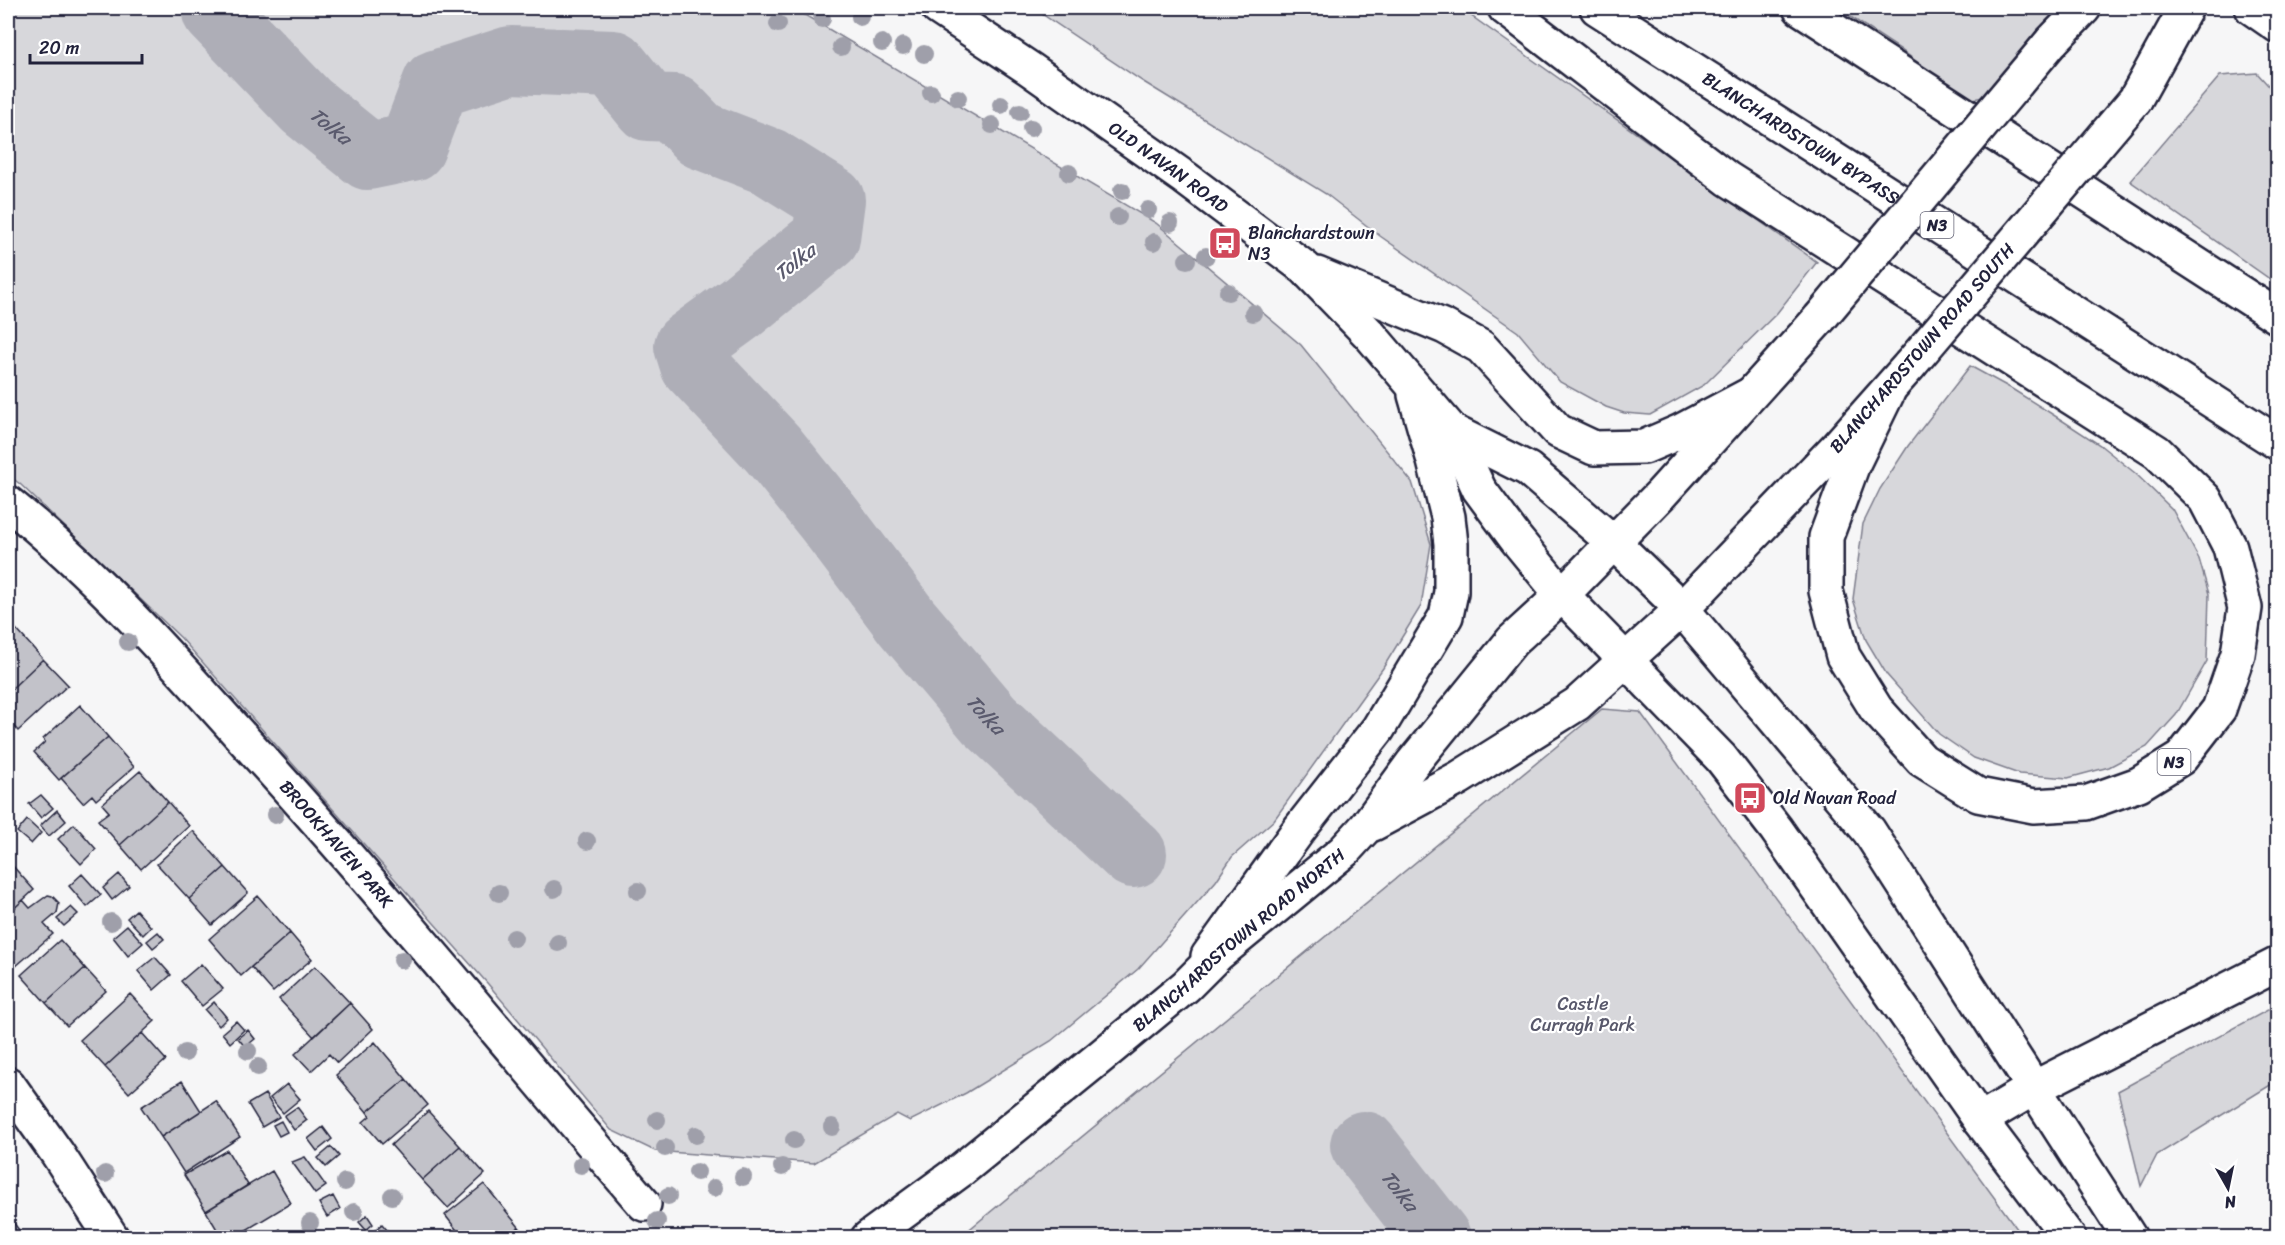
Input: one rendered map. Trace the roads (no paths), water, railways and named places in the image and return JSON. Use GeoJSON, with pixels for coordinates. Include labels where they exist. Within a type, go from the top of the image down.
{"type":"FeatureCollection","features":[{"type":"Feature","properties":{"kind":"main road","name":"OLD NAVAN ROAD"},"geometry":{"type":"LineString","coordinates":[[938,8],[1030,69],[1185,178],[1305,268],[1370,335],[1452,430],[1479,489],[1562,595],[1721,758],[1776,829],[1980,1120],[2069,1238]]}},
{"type":"Feature","properties":{"kind":"main road","name":"N3"},"geometry":{"type":"LineString","coordinates":[[1505,8],[1728,179],[2157,453],[2205,499],[2230,547],[2245,608],[2238,654],[2219,709],[2181,758],[2139,784],[2086,803],[2034,806],[1978,795],[1922,760],[1876,709],[1843,656],[1826,591],[1826,537],[1853,464],[1888,392]]}},
{"type":"Feature","properties":{"kind":"main road","name":"BLANCHARDSTOWN BYPASS"},"geometry":{"type":"LineString","coordinates":[[1597,8],[2277,443]]}},
{"type":"Feature","properties":{"kind":"main road"},"geometry":{"type":"LineString","coordinates":[[1800,8],[2277,317]]}},
{"type":"Feature","properties":{"kind":"main road"},"geometry":{"type":"LineString","coordinates":[[1562,595],[1661,494],[1820,318],[2051,42],[2084,8]]}},
{"type":"Feature","properties":{"kind":"main road","name":"BLANCHARDSTOWN ROAD SOUTH"},"geometry":{"type":"LineString","coordinates":[[1366,827],[1459,778],[1577,704],[1682,609],[1888,392],[2135,100],[2186,8]]}},
{"type":"Feature","properties":{"kind":"main road"},"geometry":{"type":"LineString","coordinates":[[2252,8],[2277,26]]}},
{"type":"Feature","properties":{"kind":"main road"},"geometry":{"type":"LineString","coordinates":[[1305,268],[1445,327],[1481,347],[1558,431],[1594,448],[1644,447],[1679,432],[1751,394]]}},
{"type":"Feature","properties":{"kind":"main road"},"geometry":{"type":"LineString","coordinates":[[1186,986],[1298,831],[1378,729],[1446,616],[1451,591],[1451,544],[1448,517],[1411,383]]}},
{"type":"Feature","properties":{"kind":"main road","name":"OLD NAVAN ROAD"},"geometry":{"type":"LineString","coordinates":[[1452,430],[1528,469],[1613,542],[1682,609],[1869,831],[2130,1238]]}},
{"type":"Feature","properties":{"kind":"main road","name":"BROOKHAVEN PARK"},"geometry":{"type":"LineString","coordinates":[[8,503],[80,566],[164,650],[341,846],[644,1204]]}},
{"type":"Feature","properties":{"kind":"main road","name":"BLANCHARDSTOWN ROAD NORTH"},"geometry":{"type":"LineString","coordinates":[[868,1238],[970,1162],[1186,986],[1217,955],[1344,851],[1366,827],[1412,764],[1512,641],[1562,595]]}},
{"type":"Feature","properties":{"kind":"main road"},"geometry":{"type":"LineString","coordinates":[[1980,1120],[2034,1088],[2277,964]]}},
{"type":"Feature","properties":{"kind":"main road"},"geometry":{"type":"LineString","coordinates":[[8,1084],[57,1153],[112,1238]]}},
{"type":"Feature","properties":{"kind":"waterway","name":"Tolka"},"geometry":{"type":"LineString","coordinates":[[216,8],[216,12],[306,106],[368,156],[412,147],[436,84],[511,60],[613,64],[648,107],[674,108],[700,135],[770,162],[831,200],[826,238],[740,308],[688,346],[694,365],[773,449],[907,622],[989,719],[1133,854]]}},
{"type":"Feature","properties":{"kind":"waterway","name":"Tolka"},"geometry":{"type":"LineString","coordinates":[[1364,1145],[1437,1238]]}},
{"type":"Feature","properties":{"kind":"place","name":"Blanchardstown N3"},"geometry":{"type":"Point","coordinates":[1225,243]}},
{"type":"Feature","properties":{"kind":"place","name":"Old Navan Road"},"geometry":{"type":"Point","coordinates":[1750,798]}},
{"type":"Feature","properties":{"kind":"park label","name":"Castle Curragh Park"},"geometry":{"type":"Point","coordinates":[1583,1014]}}]}
